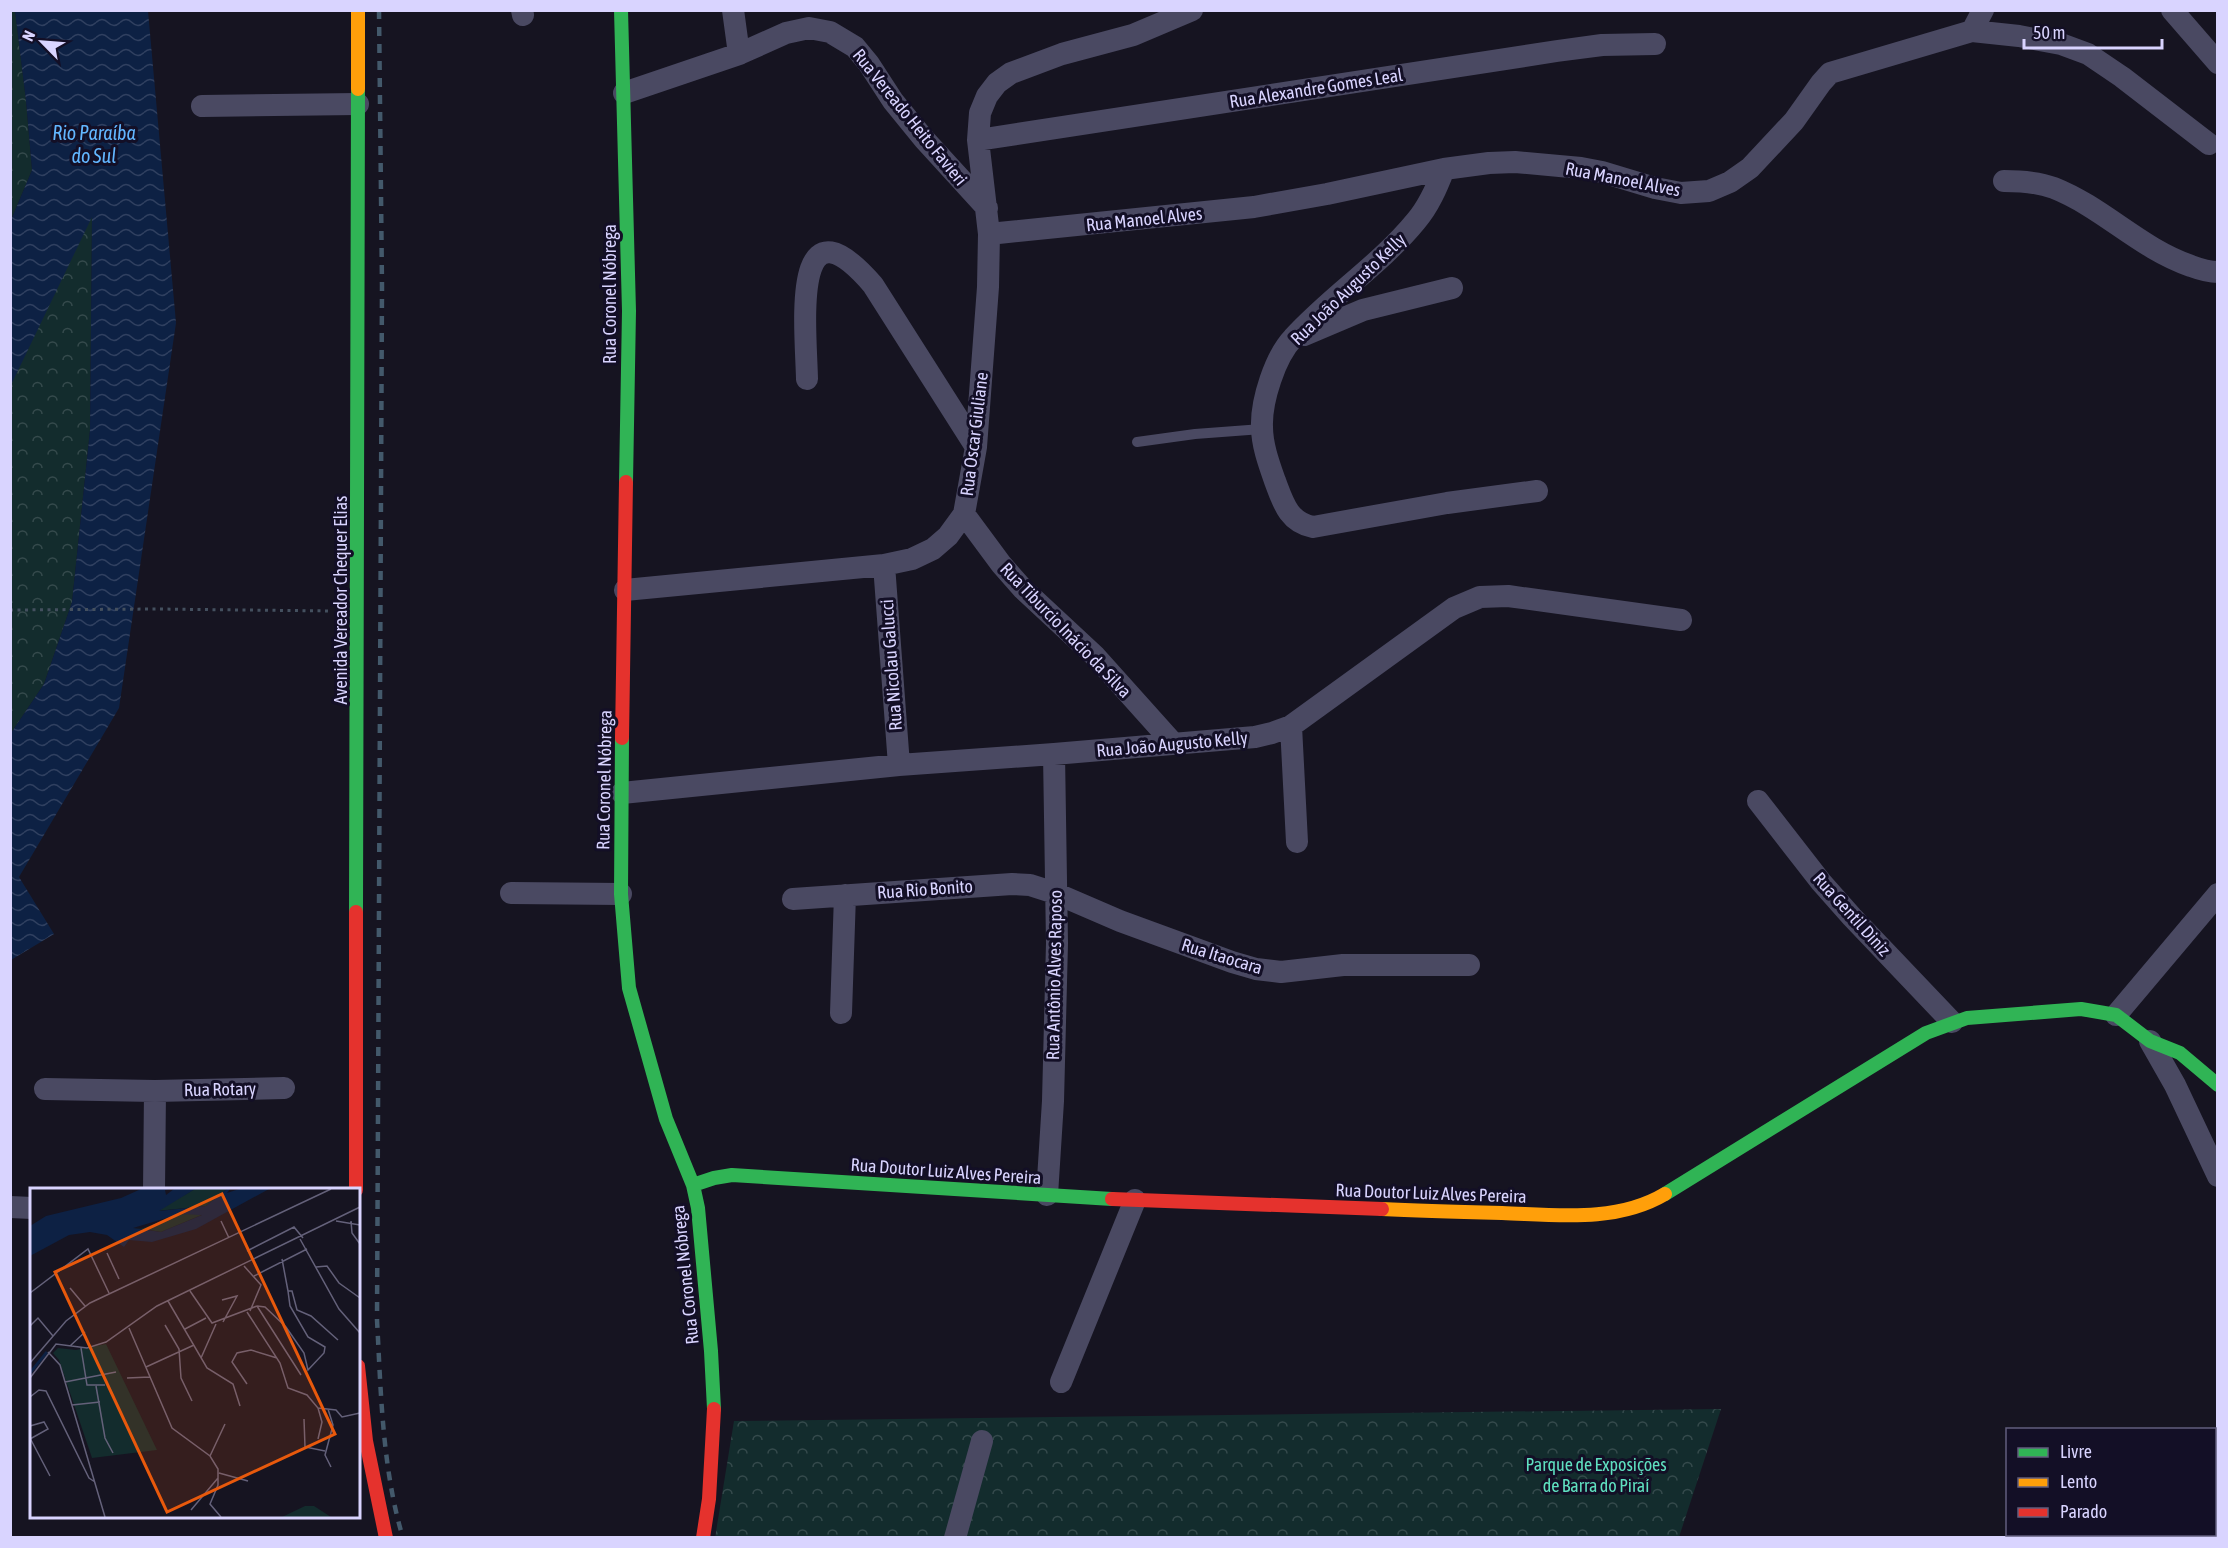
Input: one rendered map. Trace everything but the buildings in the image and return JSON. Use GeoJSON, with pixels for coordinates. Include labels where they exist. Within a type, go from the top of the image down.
{"type":"FeatureCollection","features":[{"type":"Feature","properties":{"kind":"street","name":"Avenida Vereador Chequer Elias"},"geometry":{"type":"LineString","coordinates":[[356,1188],[358,10]]}},
{"type":"Feature","properties":{"kind":"street","name":"Rua Coronel Nóbrega"},"geometry":{"type":"LineString","coordinates":[[621,10],[628,311],[621,894],[629,988],[635,1014],[666,1119],[693,1185],[699,1220],[714,1411],[709,1499],[703,1538]]}},
{"type":"Feature","properties":{"kind":"street"},"geometry":{"type":"LineString","coordinates":[[733,10],[739,54]]}},
{"type":"Feature","properties":{"kind":"street","name":"Rua Oscar Giuliane"},"geometry":{"type":"LineString","coordinates":[[625,590],[884,565],[912,559],[933,549],[948,536],[964,514],[976,447],[988,287],[989,234],[978,140],[980,113],[987,96],[997,83],[1011,73],[1062,54],[1133,35],[1192,10]]}},
{"type":"Feature","properties":{"kind":"street"},"geometry":{"type":"LineString","coordinates":[[1972,32],[1983,10]]}},
{"type":"Feature","properties":{"kind":"street"},"geometry":{"type":"LineString","coordinates":[[2172,10],[2217,63]]}},
{"type":"Feature","properties":{"kind":"street","name":"Rua Vereado Heito Favieri"},"geometry":{"type":"LineString","coordinates":[[624,93],[739,54],[786,33],[809,28],[830,32],[855,47],[870,64],[893,101],[924,139],[987,208]]}},
{"type":"Feature","properties":{"kind":"street","name":"Rua Manoel Alves"},"geometry":{"type":"LineString","coordinates":[[989,234],[1254,207],[1444,169],[1489,163],[1546,165],[1602,172],[1655,189],[1681,193],[1710,191],[1730,182],[1750,168],[1794,121],[1830,73],[1972,32],[2019,36],[2061,44],[2088,54],[2122,77],[2209,144]]}},
{"type":"Feature","properties":{"kind":"street","name":"Rua Alexandre Gomes Leal"},"geometry":{"type":"LineString","coordinates":[[978,140],[1557,51],[1602,45],[1655,44]]}},
{"type":"Feature","properties":{"kind":"street"},"geometry":{"type":"LineString","coordinates":[[202,106],[358,104]]}},
{"type":"Feature","properties":{"kind":"street","name":"Rua João Augusto Kelly"},"geometry":{"type":"LineString","coordinates":[[1444,169],[1433,195],[1403,237],[1291,339],[1273,373],[1264,399],[1262,429],[1266,452],[1289,513],[1301,525],[1313,527],[1447,502],[1537,491]]}},
{"type":"Feature","properties":{"kind":"street"},"geometry":{"type":"LineString","coordinates":[[2004,181],[2030,182],[2052,187],[2092,208],[2154,251],[2192,266],[2217,272]]}},
{"type":"Feature","properties":{"kind":"street"},"geometry":{"type":"LineString","coordinates":[[807,379],[805,295],[808,276],[813,263],[822,254],[834,252],[846,257],[856,265],[873,285],[976,447]]}},
{"type":"Feature","properties":{"kind":"street"},"geometry":{"type":"LineString","coordinates":[[1291,339],[1363,310],[1452,288]]}},
{"type":"Feature","properties":{"kind":"street","name":"Rua Tiburcio Inácio da Silva"},"geometry":{"type":"LineString","coordinates":[[964,514],[1001,564],[1023,589],[1095,656],[1173,743]]}},
{"type":"Feature","properties":{"kind":"street","name":"Rua Nicolau Galucci"},"geometry":{"type":"LineString","coordinates":[[884,565],[899,765]]}},
{"type":"Feature","properties":{"kind":"street","name":"Rua João Augusto Kelly"},"geometry":{"type":"LineString","coordinates":[[621,793],[899,765],[1255,737],[1291,726],[1454,608],[1480,597],[1508,597],[1681,620]]}},
{"type":"Feature","properties":{"kind":"street"},"geometry":{"type":"LineString","coordinates":[[1291,726],[1297,842]]}},
{"type":"Feature","properties":{"kind":"street","name":"Rua Antônio Alves Raposo"},"geometry":{"type":"LineString","coordinates":[[1047,1195],[1053,1101],[1056,976],[1053,754]]}},
{"type":"Feature","properties":{"kind":"street","name":"Rua Gentil Diniz"},"geometry":{"type":"LineString","coordinates":[[1758,801],[1836,900],[1952,1022]]}},
{"type":"Feature","properties":{"kind":"street","name":"Rua Rio Bonito"},"geometry":{"type":"LineString","coordinates":[[793,899],[1012,884],[1030,885],[1055,893]]}},
{"type":"Feature","properties":{"kind":"street"},"geometry":{"type":"LineString","coordinates":[[511,893],[621,894]]}},
{"type":"Feature","properties":{"kind":"street","name":"Rua Itaocara"},"geometry":{"type":"LineString","coordinates":[[1055,893],[1084,908],[1256,969],[1281,972],[1343,965],[1469,964]]}},
{"type":"Feature","properties":{"kind":"street"},"geometry":{"type":"LineString","coordinates":[[2217,894],[2116,1014],[2150,1041],[2180,1053],[2199,1067],[2217,1085]]}},
{"type":"Feature","properties":{"kind":"street"},"geometry":{"type":"LineString","coordinates":[[841,1013],[844,895]]}},
{"type":"Feature","properties":{"kind":"street","name":"Rua Doutor Luiz Alves Pereira"},"geometry":{"type":"LineString","coordinates":[[693,1185],[732,1175],[1135,1200],[1572,1216],[1603,1215],[1629,1210],[1656,1199],[1926,1033],[1952,1022],[1967,1018],[2081,1009],[2116,1014]]}},
{"type":"Feature","properties":{"kind":"street"},"geometry":{"type":"LineString","coordinates":[[2150,1041],[2180,1094],[2217,1176]]}},
{"type":"Feature","properties":{"kind":"street","name":"Rua Rotary"},"geometry":{"type":"LineString","coordinates":[[45,1089],[155,1091],[284,1088]]}},
{"type":"Feature","properties":{"kind":"street"},"geometry":{"type":"LineString","coordinates":[[154,1188],[155,1091]]}},
{"type":"Feature","properties":{"kind":"street"},"geometry":{"type":"LineString","coordinates":[[1060,1382],[1135,1200]]}},
{"type":"Feature","properties":{"kind":"street"},"geometry":{"type":"LineString","coordinates":[[10,1207],[30,1208]]}},
{"type":"Feature","properties":{"kind":"street"},"geometry":{"type":"LineString","coordinates":[[360,1404],[362,1442],[386,1538]]}},
{"type":"Feature","properties":{"kind":"street"},"geometry":{"type":"LineString","coordinates":[[955,1538],[982,1441]]}},
{"type":"Feature","properties":{"kind":"lane"},"geometry":{"type":"LineString","coordinates":[[1137,442],[1195,434],[1262,429]]}},
{"type":"Feature","properties":{"kind":"path"},"geometry":{"type":"LineString","coordinates":[[10,610],[157,609],[358,612]]}},
{"type":"Feature","properties":{"kind":"green space"},"geometry":{"type":"Polygon","coordinates":[[[15,10],[32,170],[11,220],[10,11],[15,10]]]}},
{"type":"Feature","properties":{"kind":"green space"},"geometry":{"type":"Polygon","coordinates":[[[92,215],[90,430],[72,602],[44,684],[11,733],[10,385],[92,215]]]}},
{"type":"Feature","properties":{"kind":"green space","name":"Parque de Exposições de Barra do Piraí"},"geometry":{"type":"Polygon","coordinates":[[[1721,1409],[1679,1537],[715,1538],[734,1421],[1721,1409]]]}},
{"type":"Feature","properties":{"kind":"water","name":"Rio Paraíba do Sul"},"geometry":{"type":"Polygon","coordinates":[[[15,11],[148,11],[176,323],[119,708],[19,877],[54,934],[11,960],[11,733],[44,684],[72,602],[90,430],[92,217],[11,385],[11,220],[32,170],[15,11]]]}},
{"type":"Feature","properties":{"kind":"railway"},"geometry":{"type":"LineString","coordinates":[[379,10],[382,286],[377,1320],[381,1402],[387,1457],[403,1538]]}},
{"type":"Feature","properties":{"kind":"traffic: fast"},"geometry":{"type":"LineString","coordinates":[[621,10],[629,311],[626,482]]}},
{"type":"Feature","properties":{"kind":"traffic: fast"},"geometry":{"type":"LineString","coordinates":[[356,912],[358,89]]}},
{"type":"Feature","properties":{"kind":"traffic: fast"},"geometry":{"type":"LineString","coordinates":[[622,738],[621,894],[629,988],[666,1119],[693,1185],[698,1208],[714,1409]]}},
{"type":"Feature","properties":{"kind":"traffic: fast"},"geometry":{"type":"LineString","coordinates":[[1665,1194],[1926,1033],[1967,1018],[2081,1009],[2116,1015],[2150,1041],[2180,1053],[2218,1085]]}},
{"type":"Feature","properties":{"kind":"traffic: fast"},"geometry":{"type":"LineString","coordinates":[[693,1185],[732,1175],[1112,1199]]}},
{"type":"Feature","properties":{"kind":"traffic: slow"},"geometry":{"type":"LineString","coordinates":[[358,10],[358,89]]}},
{"type":"Feature","properties":{"kind":"traffic: slow"},"geometry":{"type":"LineString","coordinates":[[1382,1209],[1586,1215],[1627,1209],[1665,1194]]}},
{"type":"Feature","properties":{"kind":"traffic: jam"},"geometry":{"type":"LineString","coordinates":[[622,738],[626,482]]}},
{"type":"Feature","properties":{"kind":"traffic: jam"},"geometry":{"type":"LineString","coordinates":[[356,912],[356,1188]]}},
{"type":"Feature","properties":{"kind":"traffic: jam"},"geometry":{"type":"LineString","coordinates":[[1112,1199],[1382,1209]]}},
{"type":"Feature","properties":{"kind":"traffic: jam"},"geometry":{"type":"LineString","coordinates":[[360,1385],[366,1441],[386,1538]]}},
{"type":"Feature","properties":{"kind":"traffic: jam"},"geometry":{"type":"LineString","coordinates":[[703,1538],[709,1499],[714,1409]]}}]}
